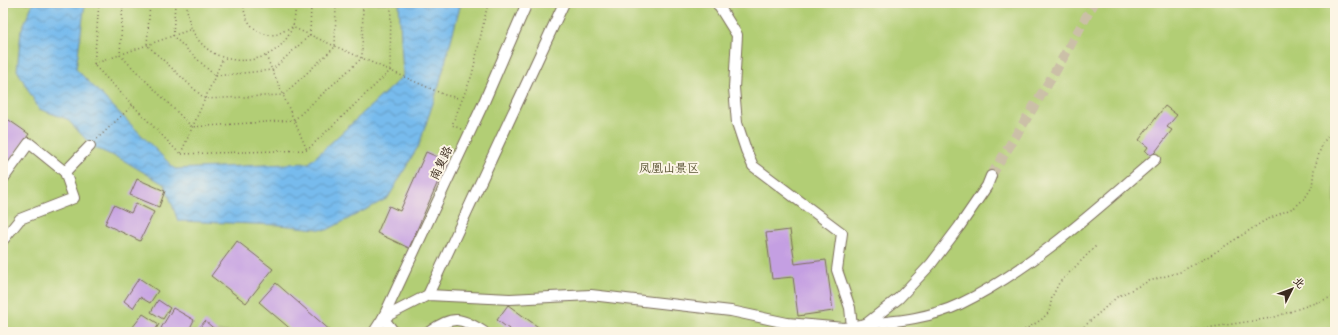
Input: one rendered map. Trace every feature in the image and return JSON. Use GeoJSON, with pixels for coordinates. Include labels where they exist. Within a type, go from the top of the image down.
{"type":"FeatureCollection","features":[{"type":"Feature","properties":{"kind":"street","name":"南复路"},"geometry":{"type":"LineString","coordinates":[[374,332],[383,318],[469,134],[527,3]]}},
{"type":"Feature","properties":{"kind":"street"},"geometry":{"type":"LineString","coordinates":[[428,295],[564,3]]}},
{"type":"Feature","properties":{"kind":"street"},"geometry":{"type":"LineString","coordinates":[[717,3],[737,35],[734,88],[737,123],[746,150],[753,166],[842,233],[837,270],[850,308],[852,327]]}},
{"type":"Feature","properties":{"kind":"street"},"geometry":{"type":"LineString","coordinates":[[3,179],[29,143],[65,172],[74,198],[20,219],[3,240]]}},
{"type":"Feature","properties":{"kind":"street"},"geometry":{"type":"LineString","coordinates":[[65,172],[90,146]]}},
{"type":"Feature","properties":{"kind":"street"},"geometry":{"type":"LineString","coordinates":[[394,332],[383,318],[428,295],[510,299],[592,295],[731,311],[787,323],[844,328],[913,319],[960,304],[1011,274],[1078,226],[1155,159]]}},
{"type":"Feature","properties":{"kind":"street"},"geometry":{"type":"LineString","coordinates":[[866,324],[899,298],[930,264],[959,228],[987,186],[991,176]]}},
{"type":"Feature","properties":{"kind":"street"},"geometry":{"type":"LineString","coordinates":[[429,332],[440,324],[450,320],[461,320],[470,322],[484,332]]}},
{"type":"Feature","properties":{"kind":"path"},"geometry":{"type":"LineString","coordinates":[[98,3],[94,64],[180,154],[307,150],[390,71],[390,3]]}},
{"type":"Feature","properties":{"kind":"path"},"geometry":{"type":"LineString","coordinates":[[123,3],[120,55],[192,127],[294,120],[362,58],[362,3]]}},
{"type":"Feature","properties":{"kind":"path"},"geometry":{"type":"LineString","coordinates":[[147,45],[150,3]]}},
{"type":"Feature","properties":{"kind":"path"},"geometry":{"type":"LineString","coordinates":[[175,3],[173,36],[215,76],[272,70],[310,35],[311,3]]}},
{"type":"Feature","properties":{"kind":"path"},"geometry":{"type":"LineString","coordinates":[[188,3],[188,17],[192,29],[201,43],[211,52],[223,58],[244,61],[266,56],[280,46],[292,27],[295,19],[296,3]]}},
{"type":"Feature","properties":{"kind":"path"},"geometry":{"type":"LineString","coordinates":[[244,3],[246,18],[249,24],[257,30],[269,35],[278,34],[292,27]]}},
{"type":"Feature","properties":{"kind":"path"},"geometry":{"type":"LineString","coordinates":[[147,45],[205,99],[283,95],[335,47],[336,3]]}},
{"type":"Feature","properties":{"kind":"path"},"geometry":{"type":"LineString","coordinates":[[469,134],[452,125],[472,75],[488,3]]}},
{"type":"Feature","properties":{"kind":"path"},"geometry":{"type":"LineString","coordinates":[[292,27],[403,76],[444,96],[463,99]]}},
{"type":"Feature","properties":{"kind":"path"},"geometry":{"type":"LineString","coordinates":[[94,64],[192,29]]}},
{"type":"Feature","properties":{"kind":"path"},"geometry":{"type":"LineString","coordinates":[[266,56],[307,150]]}},
{"type":"Feature","properties":{"kind":"path"},"geometry":{"type":"LineString","coordinates":[[180,154],[223,58]]}},
{"type":"Feature","properties":{"kind":"path"},"geometry":{"type":"LineString","coordinates":[[90,146],[133,105]]}},
{"type":"Feature","properties":{"kind":"path"},"geometry":{"type":"LineString","coordinates":[[1078,332],[1117,297],[1149,282],[1180,272],[1211,255],[1264,221],[1295,207],[1305,198],[1312,187],[1314,170],[1322,144],[1335,127]]}},
{"type":"Feature","properties":{"kind":"path"},"geometry":{"type":"LineString","coordinates":[[1021,332],[1041,320],[1049,312],[1052,297],[1059,283],[1096,246]]}},
{"type":"Feature","properties":{"kind":"path"},"geometry":{"type":"LineString","coordinates":[[1180,332],[1272,318],[1335,296]]}},
{"type":"Feature","properties":{"kind":"green space","name":"凤凰山景区"},"geometry":{"type":"Polygon","coordinates":[[[3,3],[1335,3],[1335,332],[3,332],[3,3]]]}},
{"type":"Feature","properties":{"kind":"water"},"geometry":{"type":"Polygon","coordinates":[[[33,3],[85,3],[76,69],[175,169],[309,163],[403,76],[399,3],[461,3],[439,85],[419,145],[388,198],[327,230],[279,225],[178,221],[165,185],[123,160],[93,147],[67,119],[39,109],[17,70],[21,31],[33,3]]]}},
{"type":"Feature","properties":{"kind":"building"},"geometry":{"type":"Polygon","coordinates":[[[1165,106],[1177,115],[1167,127],[1172,130],[1152,156],[1145,151],[1148,147],[1139,140],[1165,106]]]}},
{"type":"Feature","properties":{"kind":"building"},"geometry":{"type":"Polygon","coordinates":[[[6,118],[29,134],[3,171],[3,142],[5,139],[3,138],[3,122],[6,118]]]}},
{"type":"Feature","properties":{"kind":"building"},"geometry":{"type":"Polygon","coordinates":[[[426,152],[447,161],[409,248],[377,233],[389,206],[400,211],[426,152]]]}},
{"type":"Feature","properties":{"kind":"building"},"geometry":{"type":"Polygon","coordinates":[[[137,179],[165,191],[159,207],[130,195],[137,179]]]}},
{"type":"Feature","properties":{"kind":"building"},"geometry":{"type":"Polygon","coordinates":[[[136,203],[154,212],[140,241],[105,224],[114,205],[131,213],[136,203]]]}},
{"type":"Feature","properties":{"kind":"building"},"geometry":{"type":"Polygon","coordinates":[[[790,230],[795,264],[826,260],[833,311],[798,316],[793,277],[772,279],[766,233],[790,230]]]}},
{"type":"Feature","properties":{"kind":"building"},"geometry":{"type":"Polygon","coordinates":[[[237,241],[273,269],[246,303],[211,276],[237,241]]]}},
{"type":"Feature","properties":{"kind":"building"},"geometry":{"type":"Polygon","coordinates":[[[139,278],[158,291],[150,303],[140,297],[133,308],[124,301],[139,278]]]}},
{"type":"Feature","properties":{"kind":"building"},"geometry":{"type":"Polygon","coordinates":[[[276,283],[332,332],[294,332],[259,302],[276,283]]]}},
{"type":"Feature","properties":{"kind":"building"},"geometry":{"type":"Polygon","coordinates":[[[158,300],[170,308],[163,319],[151,312],[158,300]]]}},
{"type":"Feature","properties":{"kind":"building"},"geometry":{"type":"Polygon","coordinates":[[[508,305],[541,329],[539,332],[513,332],[497,320],[508,305]]]}},
{"type":"Feature","properties":{"kind":"building"},"geometry":{"type":"Polygon","coordinates":[[[173,308],[194,320],[188,332],[168,332],[161,328],[173,308]]]}},
{"type":"Feature","properties":{"kind":"building"},"geometry":{"type":"Polygon","coordinates":[[[143,314],[159,324],[156,329],[161,332],[137,332],[132,328],[143,314]]]}},
{"type":"Feature","properties":{"kind":"building"},"geometry":{"type":"Polygon","coordinates":[[[205,321],[218,332],[196,332],[205,321]]]}},
{"type":"Feature","properties":{"kind":"building"},"geometry":{"type":"Polygon","coordinates":[[[465,324],[476,332],[460,332],[465,324]]]}},
{"type":"Feature","properties":{"kind":"tunnel"},"geometry":{"type":"LineString","coordinates":[[991,176],[1055,72],[1094,3]]}}]}
